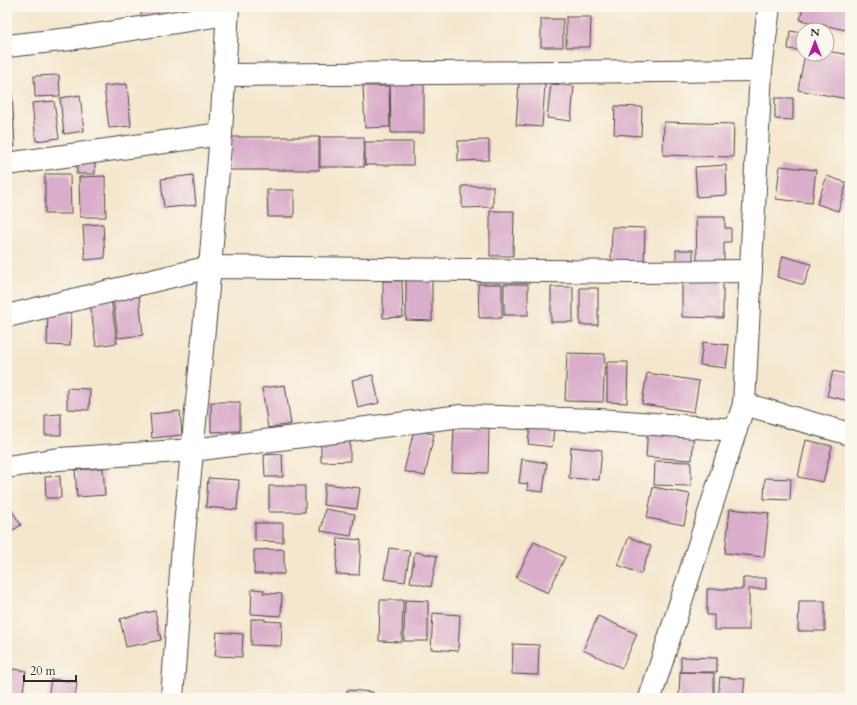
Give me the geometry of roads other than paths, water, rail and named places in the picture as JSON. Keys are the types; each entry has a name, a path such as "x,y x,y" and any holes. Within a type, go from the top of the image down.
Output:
{"street":[{"path":"650,698 744,404 761,70 769,7"},
{"path":"7,46 70,39 228,10 221,134 184,545 172,698"},
{"path":"224,76 761,70"},
{"path":"7,164 221,134"},
{"path":"7,316 210,267 632,272 751,271"},
{"path":"744,404 850,434"},
{"path":"7,467 59,459 193,450 460,416 599,420 736,430"}]}
